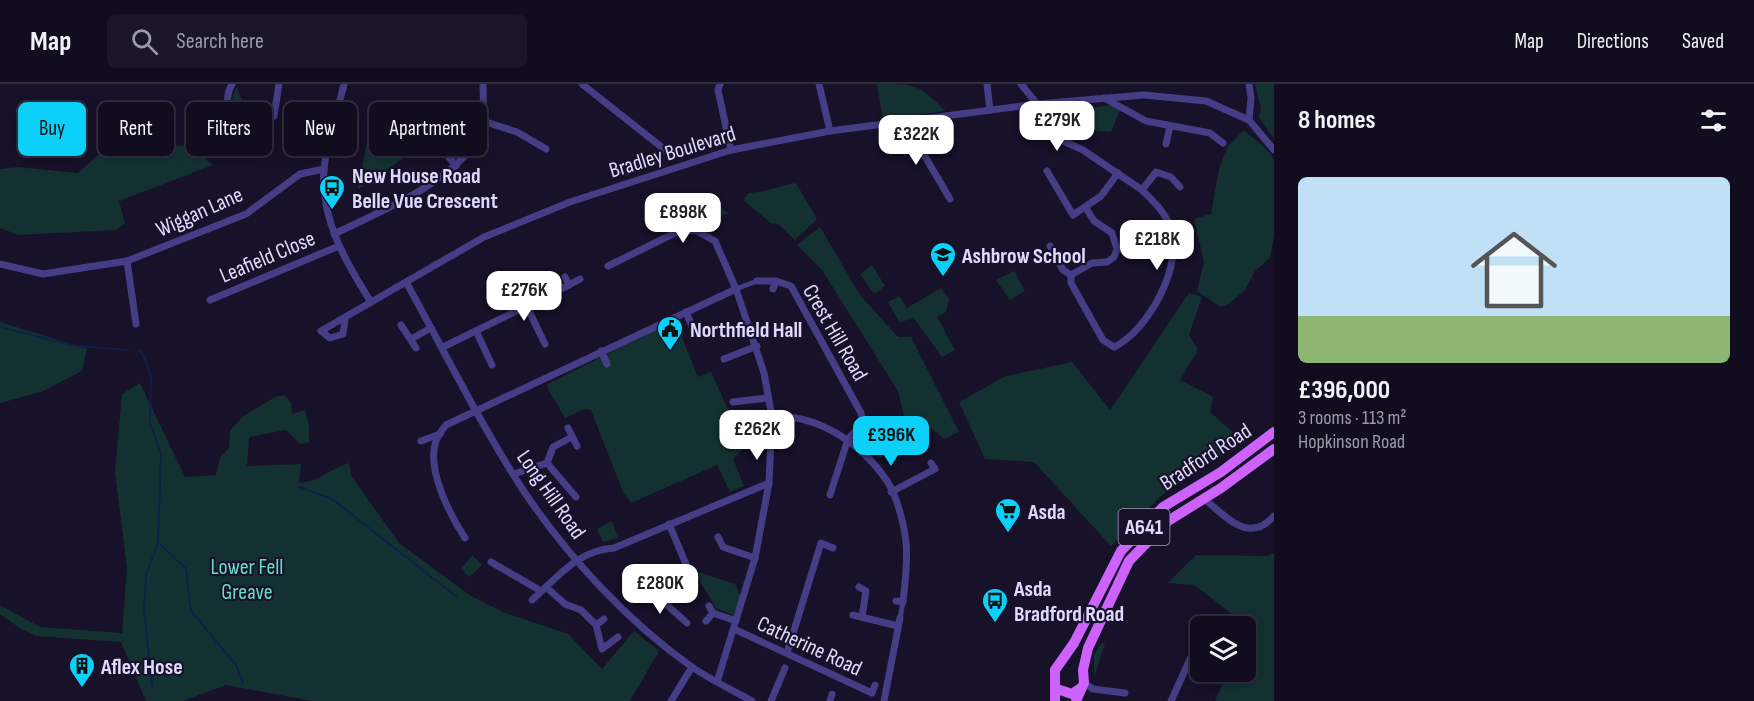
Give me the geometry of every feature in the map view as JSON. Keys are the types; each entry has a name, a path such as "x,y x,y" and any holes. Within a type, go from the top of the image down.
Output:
{"main road":[{"name":"Bradford Road","path":"1055,701 1057,688 1053,675 1121,551 1163,507 1272,438"},
{"name":"Bradford Road","path":"1076,701 1083,686 1083,670 1088,648 1129,561 1168,521 1204,499 1274,449"},
{"path":"1061,664 1071,662 1083,670"},
{"path":"1057,688 1072,694 1083,686"}],"street":[{"path":"227,102 232,84"},
{"path":"274,116 279,84"},
{"path":"344,84 324,169 329,219 339,246 371,302"},
{"path":"483,84 483,102"},
{"path":"582,84 669,153"},
{"path":"720,84 718,90 731,150"},
{"path":"819,84 830,131"},
{"path":"987,84 990,110"},
{"path":"1021,84 1037,105"},
{"path":"1249,84 1252,105 1249,120 1274,150"},
{"name":"Bradley Boulevard","path":"345,320 371,302 484,237 540,213 731,150 830,131 1102,97 1144,95 1206,101 1249,120"},
{"path":"1102,97 1146,121 1210,133 1223,143"},
{"path":"1023,106 1033,127 1083,150 1142,190 1157,205 1171,228 1173,250 1171,270 1162,292 1146,317 1131,334 1114,347 1103,340 1071,283 1071,275"},
{"path":"913,120 923,153 950,199"},
{"path":"487,122 517,132 546,149"},
{"path":"1166,144 1170,126"},
{"path":"448,156 456,166"},
{"path":"334,234 432,183 463,161 466,156"},
{"name":"Wiggan Lane","path":"0,264 43,274 127,261 246,214 300,174 324,169"},
{"path":"1047,171 1073,215 1101,196 1118,173"},
{"path":"1142,190 1156,172 1171,177 1180,187"},
{"path":"1071,275 1092,263 1107,262 1114,257 1117,249 1112,233 1094,220 1086,208"},
{"path":"608,266 677,232 695,230 715,241 757,346 772,417 769,483 755,558 717,682"},
{"name":"Leafield Close","path":"210,300 339,246"},
{"path":"1050,246 1063,270 1071,275"},
{"path":"127,261 136,324"},
{"path":"565,277 569,285"},
{"path":"443,347 528,307 580,279"},
{"name":"Crest Hill Road","path":"736,289 757,280 776,281 791,286 861,413 862,422 848,439 829,489"},
{"name":"Crest Hill Road","path":"773,289 776,281"},
{"name":"Long Hill Road","path":"406,282 514,474 577,559 642,626 692,667 752,701"},
{"path":"465,538 447,510 434,461 436,440 446,425 736,289"},
{"path":"528,307 545,344"},
{"path":"686,312 691,329"},
{"path":"401,324 416,348"},
{"path":"411,339 431,328"},
{"path":"476,331 492,365"},
{"path":"631,337 635,347"},
{"path":"724,358 757,346"},
{"path":"601,351 607,364"},
{"path":"734,402 767,398"},
{"path":"772,417 789,415 815,423 848,439 887,482 891,492 906,543 899,601 899,622 884,700"},
{"path":"568,428 577,446"},
{"path":"421,441 440,434"},
{"path":"547,463 553,447 572,437"},
{"path":"514,474 547,463"},
{"path":"547,463 576,497"},
{"path":"891,492 935,469"},
{"path":"531,600 577,559 590,552 614,549 769,483"},
{"path":"1204,499 1246,529 1257,529 1274,516"},
{"path":"669,524 694,583"},
{"path":"718,537 723,547 755,558"},
{"path":"787,653 820,543 833,548"},
{"path":"491,562 544,589 565,604 581,610 596,625 602,649 618,637"},
{"path":"649,589 687,571"},
{"path":"637,579 687,623"},
{"path":"859,587 866,591 862,617"},
{"path":"706,621 711,609 736,621"},
{"path":"853,615 899,622"},
{"path":"596,625 604,619"},
{"name":"Catherine Road","path":"734,629 884,700"},
{"path":"1171,701 1190,659"},
{"path":"671,701 692,667"},
{"path":"771,701 785,668"},
{"name":"Catherine Road","path":"872,693 875,685"},
{"path":"1083,686 1125,693"}],"green space":[{"path":"877,84 916,87 929,95 945,111 883,120"},
{"path":"1255,84 1274,84 1274,139 1259,117 1261,109"},
{"path":"237,87 242,102 231,102"},
{"path":"1111,105 1120,110 1111,132 1049,126 1055,113"},
{"path":"1244,130 1269,152 1274,160 1274,236 1270,258 1255,271 1245,290 1226,306 1219,306 1197,291 1204,262 1194,219 1211,214 1219,169 1227,147"},
{"path":"369,131 369,156 402,156 404,158 358,189"},
{"path":"174,146 186,146 186,156 203,156 213,165 119,201 125,224 116,230 18,235 0,228 0,169 18,167 78,173 98,155 174,156"},
{"path":"796,183 817,219 795,240 778,224 771,223 743,200 749,193"},
{"path":"716,203 728,213 714,220 715,228 706,231 694,226 694,209"},
{"path":"820,227 860,295 898,337 911,337 959,432 944,439 931,428 910,440 898,391 822,270 797,245"},
{"path":"872,265 885,286 874,294 860,274"},
{"path":"1014,271 1025,291 1010,300 996,280"},
{"path":"941,288 949,299 946,312 937,317 955,350 942,357 913,317 900,323 888,302 899,296 907,308"},
{"path":"1189,293 1202,297 1189,335 1198,350 1180,380 1213,397 1210,412 1243,441 1162,495 1111,546 1034,462 985,459 959,402 1006,376 1072,362 1110,410"},
{"path":"675,320 698,377 711,372 745,447 733,459 744,486 730,492 717,465 631,503 623,492 591,410 585,409 565,418 546,385"},
{"path":"0,322 87,349 82,371 41,392 0,403"},
{"name":"Lower Fell Greave","path":"140,383 185,477 216,475 220,458 229,448 230,431 242,417 275,397 285,395 291,403 292,414 305,410 309,426 309,442 300,444 286,430 249,437 247,466 301,464 299,483 313,480 349,463 352,477 399,543 471,596 503,612 568,634 602,669 634,631 659,651 630,701 312,701 226,685 183,701 146,701 121,642 36,636 21,629 0,614 0,605 40,627 122,633 127,568 115,472 122,394"},
{"path":"612,521 618,538 603,542 597,529"},
{"path":"1274,553 1274,701 1215,701 1224,682 1256,682 1256,616 1235,616 1194,585 1168,583 1196,555 1267,556"},
{"path":"472,555 482,565 469,577 461,569"},
{"path":"693,570 735,584 740,595 734,616 716,608"},
{"path":"1101,643 1105,644 1094,677 1094,655"}],"waterway":[{"path":"0,327 76,346 128,350"},
{"path":"138,350 141,351 151,375 150,423 161,453 158,542 186,569 191,611 236,665 243,683"},
{"path":"299,487 332,499 457,597"},
{"path":"152,686 144,610 146,576 158,542"}],"place":[{"name":"New House Road Belle Vue Crescent","path":"332,211"},
{"name":"Ashbrow School","path":"943,278"},
{"name":"Northfield Hall","path":"670,352"},
{"name":"Asda","path":"1008,534"},
{"name":"Asda Bradford Road","path":"995,624"},
{"name":"Aflex Hose","path":"82,689"}]}
